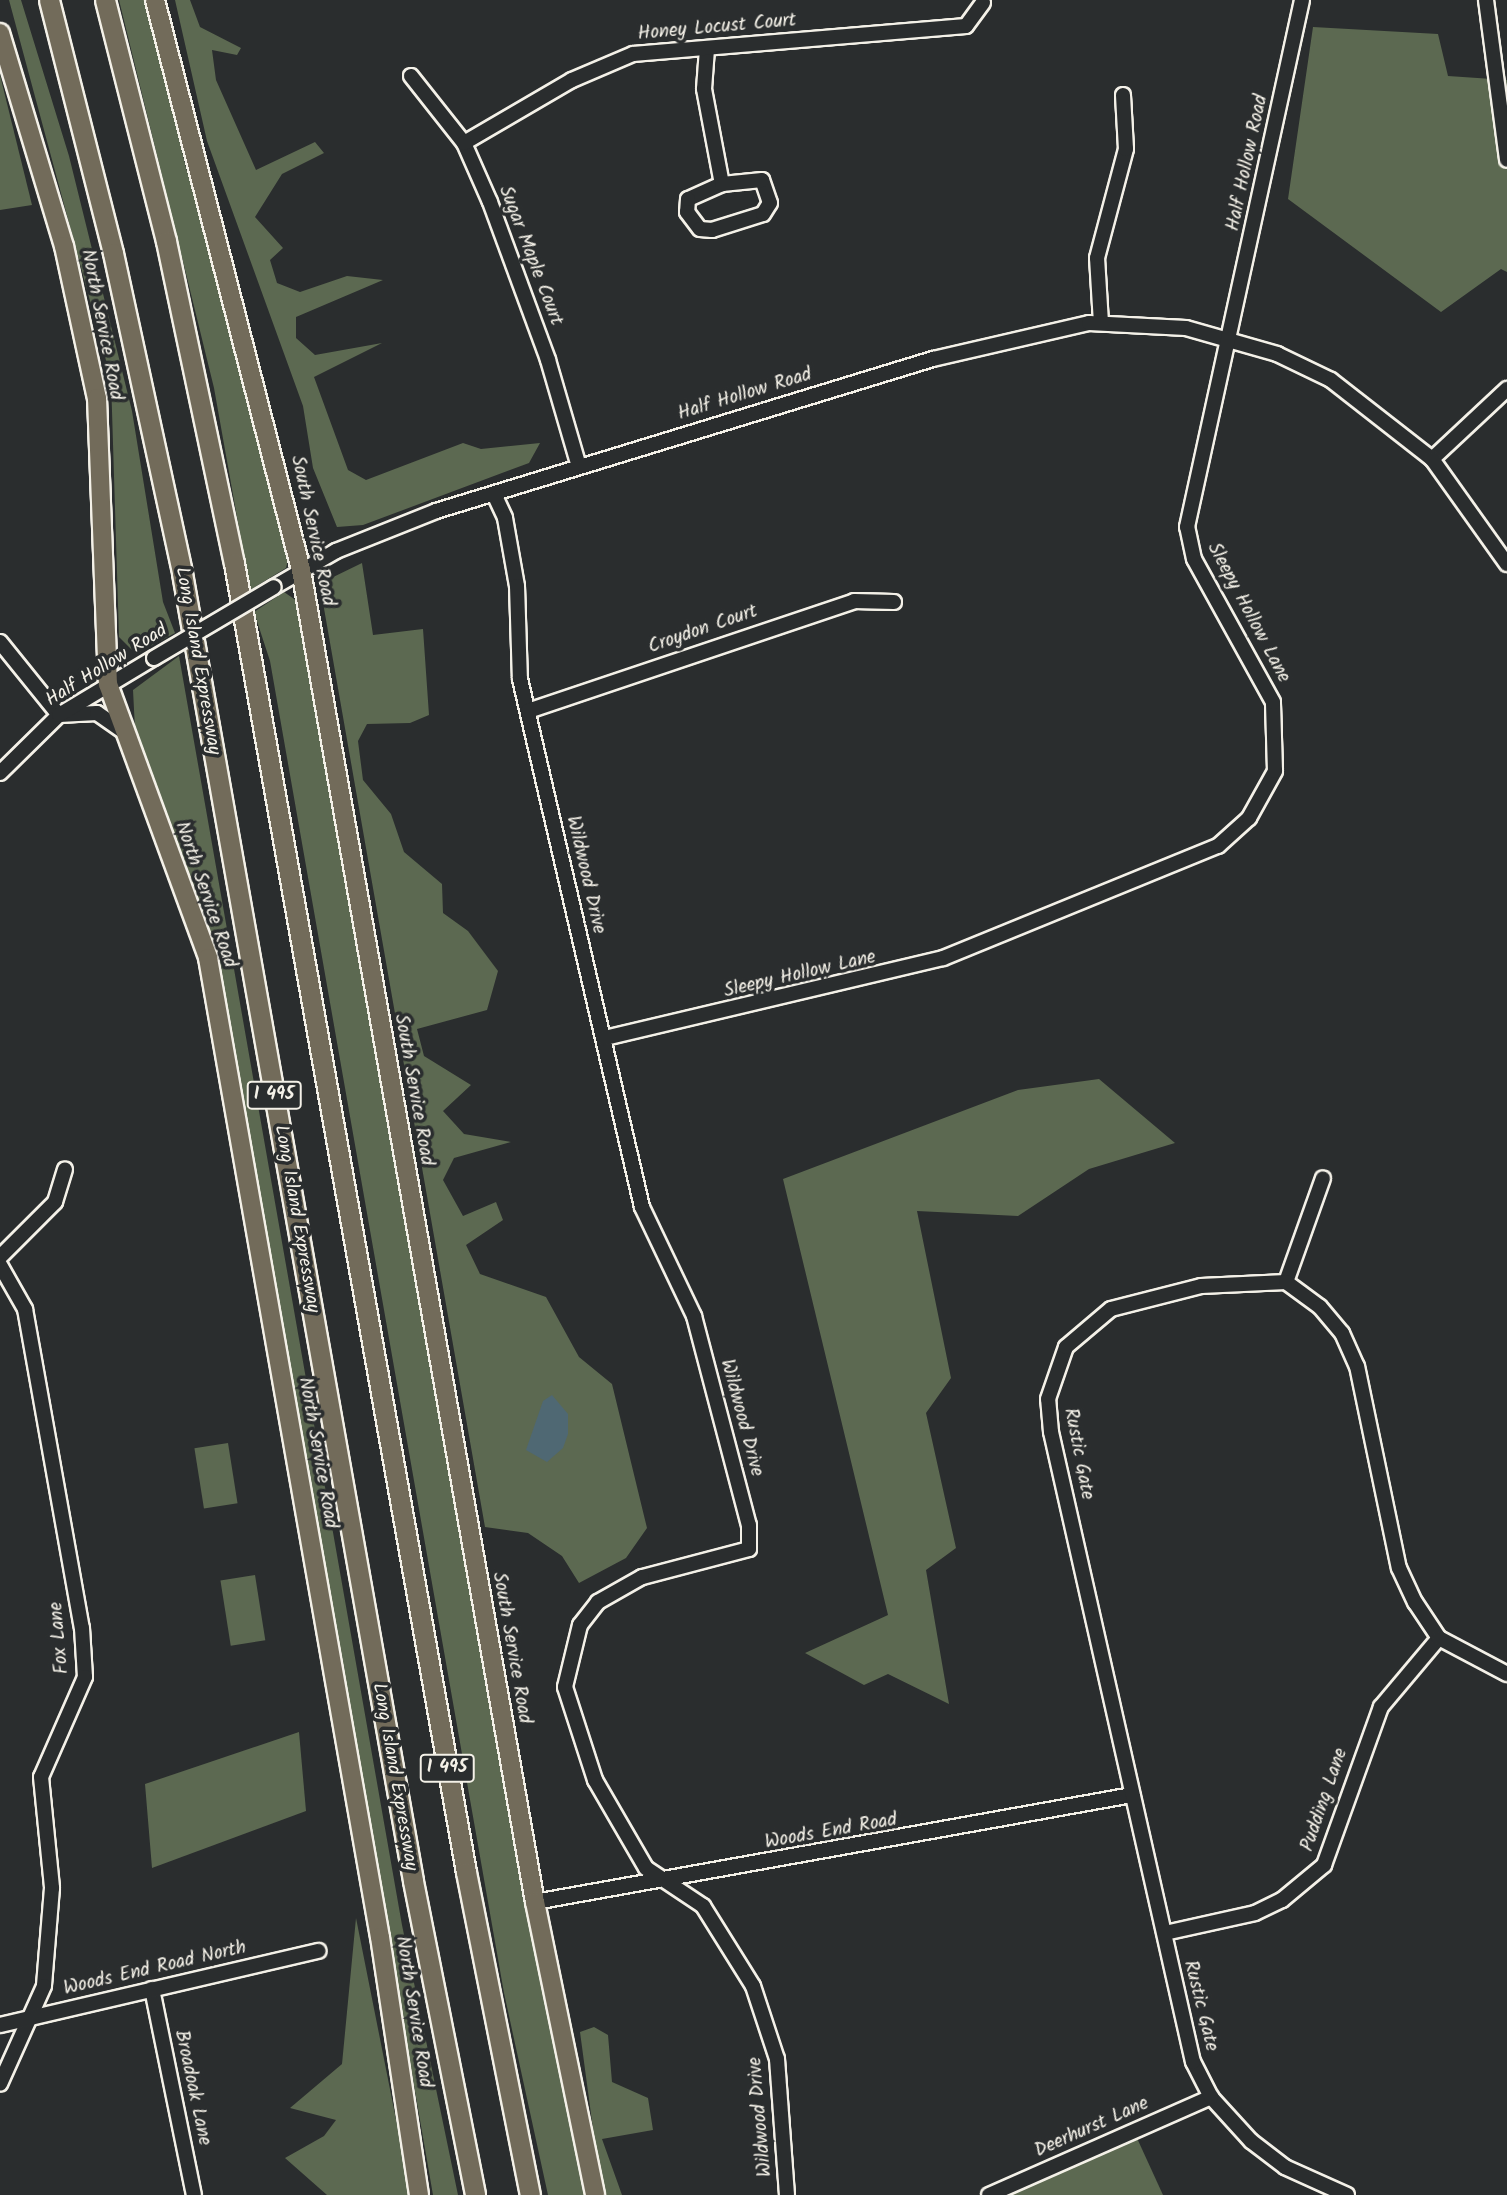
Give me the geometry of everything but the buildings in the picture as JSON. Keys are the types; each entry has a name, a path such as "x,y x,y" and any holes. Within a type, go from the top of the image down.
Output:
{"highway":[{"name":"Long Island Expressway","path":"49,0 117,267 182,573 413,1881 475,2195"},
{"name":"I 495","path":"105,0 169,254 234,563 466,1872 530,2195"}],"main road":[{"name":"South Service Road","path":"155,0 301,570 535,1902 595,2195"},
{"name":"North Service Road","path":"0,33 64,246 97,398 108,684 208,958 380,1937 419,2195"}],"street":[{"name":"Half Hollow Road","path":"0,773 59,715 108,684 301,570 436,510 1034,331 1101,323 1186,328 1231,340 1302,0"},
{"path":"1486,0 1507,160"},
{"name":"Honey Locust Court","path":"464,143 607,63 633,54 966,26 983,3"},
{"path":"708,49 704,89 722,184"},
{"name":"Sugar Maple Court","path":"411,76 464,143 544,349 579,467"},
{"path":"1101,323 1097,258 1126,149 1123,95"},
{"path":"761,180 770,203 763,214 700,229 687,212 688,199 722,184 761,180"},
{"path":"1231,340 1331,380 1432,459 1507,564"},
{"name":"Sleepy Hollow Lane","path":"606,1038 900,972 1077,905 1218,846 1266,793 1279,750 1273,702 1194,559 1187,527 1231,340"},
{"path":"1432,459 1507,389"},
{"name":"Wildwood Drive","path":"494,494 505,518 517,586 520,679 606,1038 642,1208 694,1316 749,1525 748,1549 642,1577 598,1602 569,1655 568,1707 590,1769 646,1868 704,1906 767,2021 782,2095 787,2195"},
{"name":"Croydon Court","path":"528,711 854,601 894,602"},
{"path":"0,642 59,715 97,713 126,733"},
{"path":"0,1257 55,1202 65,1169"},
{"path":"1323,1178 1286,1282 1335,1324 1356,1366 1399,1568 1438,1637 1507,1674"},
{"name":"Fox Lane","path":"0,1265 25,1309 82,1628 85,1677 41,1777 51,1913 44,1986 0,2084"},
{"name":"Rustic Gate","path":"1286,1282 1201,1286 1111,1309 1080,1329 1055,1370 1051,1432 1165,1933 1183,2027 1211,2097 1280,2164 1348,2195"},
{"name":"Pudding Lane","path":"1165,1933 1255,1913 1282,1900 1324,1865 1381,1707 1438,1637"},
{"name":"Woods End Road","path":"535,1902 669,1881 1132,1795"},
{"name":"Woods End Road North","path":"0,2025 319,1951"},
{"name":"Broadoak Lane","path":"152,1989 194,2195"},
{"name":"Deerhurst Lane","path":"989,2195 1211,2097"}],"green space":[{"path":"9,0 21,0 69,156 132,411 163,602 175,633 136,654 119,637 111,379"},
{"path":"119,0 146,0 186,168 254,389 289,556 286,568 250,590 214,388"},
{"path":"175,0 190,0 200,27 241,48 237,55 212,50 216,80 256,170 315,142 324,153 282,174 255,217 283,248 270,260 277,283 300,292 347,276 383,280 296,317 296,338 315,355 382,343 314,377 348,470 366,480 463,443 481,449 540,443 529,463 363,525 337,527 313,468 303,406 207,141"},
{"path":"1313,27 1438,34 1448,76 1507,80 1507,272 1501,269 1441,312 1288,199"},
{"path":"0,75 32,205 0,210"},
{"path":"362,563 373,635 423,629 429,715 410,723 367,724 358,741 363,780 391,814 404,852 442,884 443,913 468,931 498,971 487,1010 417,1029 424,1056 471,1085 443,1111 464,1134 511,1142 454,1158 443,1180 463,1216 496,1202 503,1220 466,1245 480,1274 546,1297 579,1357 612,1384 647,1528 626,1558 579,1583 562,1556 528,1533 485,1527 322,597 323,582"},
{"path":"284,592 297,601 540,1981 584,2195 548,2195 504,1993 270,661 254,612"},
{"path":"179,656 402,1925 458,2195 433,2195 220,965 135,729 133,690"},
{"path":"1099,1079 1175,1143 1089,1169 1018,1216 917,1211 951,1378 926,1413 956,1548 926,1570 949,1704 888,1674 864,1685 805,1653 888,1615 783,1179 1018,1090"},
{"path":"228,1443 238,1503 204,1509 194,1448"},
{"path":"255,1575 265,1640 231,1646 220,1580"},
{"path":"299,1732 306,1811 152,1868 145,1784"},
{"path":"356,1918 411,2195 327,2195 285,2158 324,2136 336,2120 290,2108 342,2064"},
{"path":"594,2027 608,2035 612,2082 648,2098 653,2130 602,2139 622,2195 605,2195 595,2144 580,2032"},
{"path":"1136,2136 1163,2195 1008,2195"}],"water":[{"path":"552,1395 568,1414 568,1434 563,1448 547,1462 526,1450 543,1401"}]}
